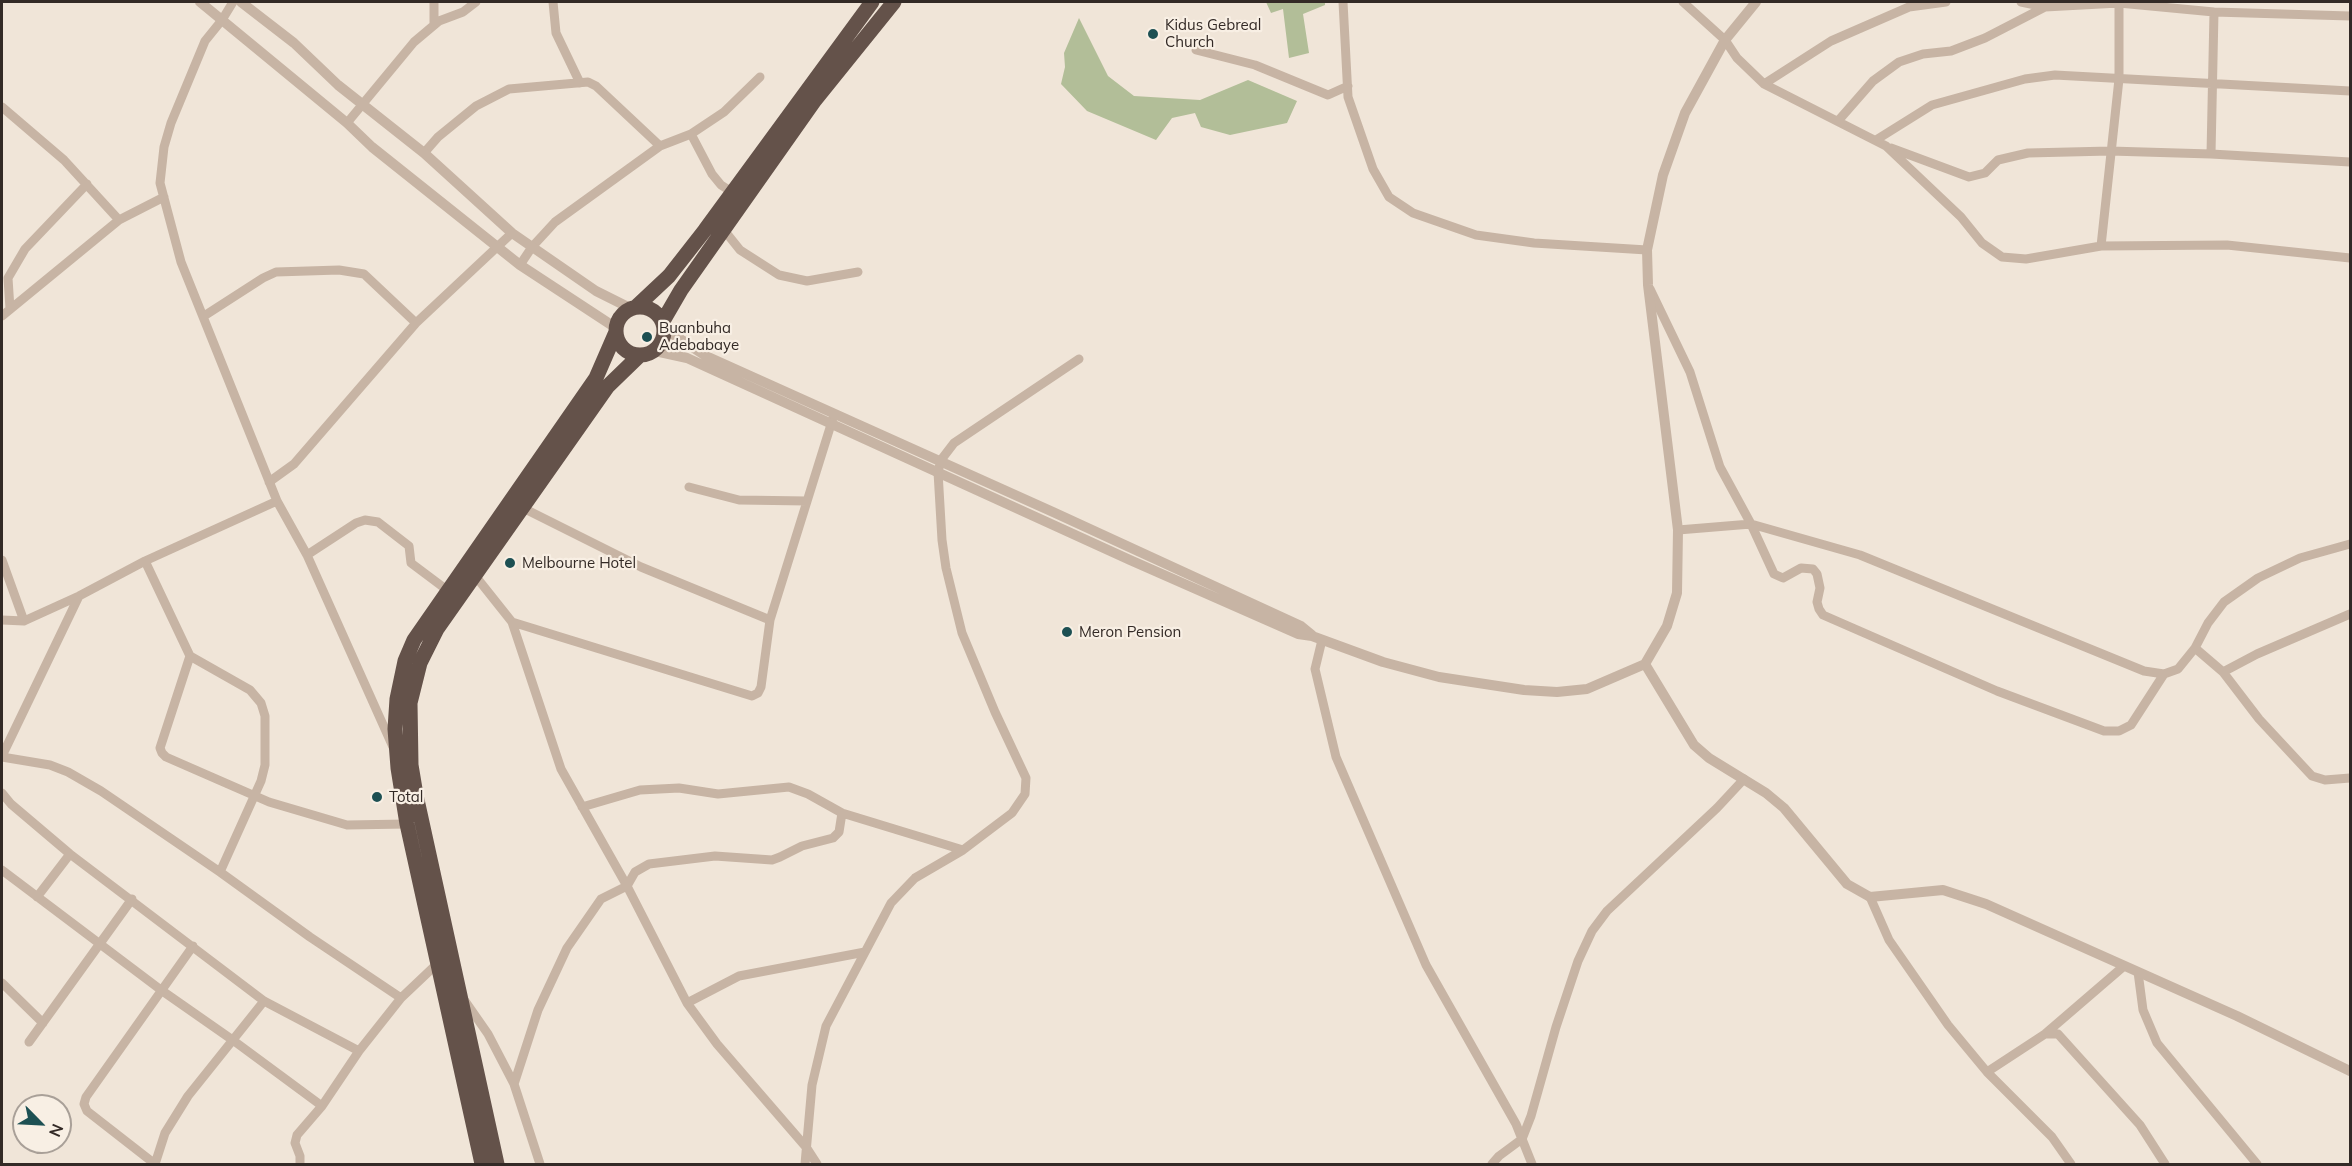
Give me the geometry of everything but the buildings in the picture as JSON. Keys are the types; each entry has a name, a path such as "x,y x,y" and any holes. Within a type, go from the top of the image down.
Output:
{"highway":[{"path":"497,1164 411,765 410,703 420,663 470,570 596,378 618,320 669,276 732,192 838,59 872,2"},
{"path":"838,59 894,2"},
{"path":"482,1164 407,824 395,729 397,699 405,661 414,640 447,590 470,570 523,508 608,386 640,355 655,351 661,345 664,325 677,296 724,230 809,97"},
{"path":"634,307 653,309 664,325"},
{"path":"616,330 619,344 625,350 640,355"}],"street":[{"path":"200,2 347,123 372,147 498,248 616,330"},
{"path":"233,2 206,41 171,123 160,171 164,197 181,262 277,501 307,555 397,755 411,765"},
{"path":"241,2 294,43 338,85 424,153 512,233 596,291 634,307"},
{"path":"434,2 434,24"},
{"path":"347,123 408,49 434,24 463,12 476,2"},
{"path":"553,2 556,33 580,83"},
{"path":"1343,2 1348,97 1372,169 1389,197 1413,213 1476,235 1534,243 1647,250"},
{"path":"1683,2 1725,40 1737,58 1764,84 1886,146 1969,177 1985,173 1998,160 2028,153 2110,151 2350,162"},
{"path":"664,325 706,356 938,472 1298,634 1317,638 1383,662 1438,677 1524,690 1557,692 1587,689 1645,664 1667,626 1677,593 1678,530 1648,285 1647,250 1663,176 1685,113 1725,40 1756,2"},
{"path":"1764,84 1831,41 1909,7 1946,2"},
{"path":"2021,2 2045,7 2119,2 2214,12 2350,16"},
{"path":"2101,246 2119,79 2119,2"},
{"path":"1838,121 1873,81 1899,62 1923,54 1951,51 1985,38 2045,7"},
{"path":"2211,154 2214,12"},
{"path":"1196,50 1255,64 1328,95 1348,86"},
{"path":"1876,140 1932,105 2025,79 2055,75 2350,91"},
{"path":"520,265 532,247 555,222 660,146 691,134 724,112 760,77"},
{"path":"424,153 438,137 476,106 509,89 588,82 596,86 660,146"},
{"path":"2,106 64,160 119,220"},
{"path":"691,134 712,174 721,185 732,192"},
{"path":"1886,146 1961,217 1982,243 2002,257 2026,259 2101,246 2227,245 2350,258"},
{"path":"10,309 8,278 25,249 87,184"},
{"path":"2,316 119,220 164,197"},
{"path":"724,230 740,250 780,275 807,281 858,272"},
{"path":"269,482 294,464 416,323 512,233"},
{"path":"204,316 262,278 276,272 339,270 364,274 416,323"},
{"path":"1648,285 1690,372 1720,467 1777,577 1783,578 1801,568 1809,567 1817,574 1820,588 1817,602 1823,615 1997,691 2104,731 2119,731 2131,725 2164,674"},
{"path":"655,351 687,358 833,419 941,460 1301,626 1317,638"},
{"path":"805,1164 812,1085 826,1026 891,903 915,878 963,850 1012,813 1025,794 1026,778 962,633 946,568 938,472 941,460 954,443 1079,359"},
{"path":"512,622 752,696 758,693 761,687 770,620 833,419"},
{"path":"689,487 740,500 807,501"},
{"path":"2,620 24,621 79,596 145,561 277,501"},
{"path":"523,508 640,567 770,620"},
{"path":"307,555 356,523 365,520 378,522 409,546 411,563 447,590"},
{"path":"1678,530 1751,524 1860,555 2144,671 2164,674 2178,669 2195,648 2208,623 2224,602 2258,578 2300,558 2350,544"},
{"path":"2,560 24,621"},
{"path":"145,561 190,656 250,690 261,704 267,735 265,765 255,795 220,872"},
{"path":"470,570 512,622 561,769 627,886 687,1003 717,1044 806,1147 817,1164"},
{"path":"79,596 2,756 50,765 68,772 101,791 401,998"},
{"path":"2223,672 2257,654 2350,614"},
{"path":"1317,638 1315,669 1336,757 1425,965 1516,1124 1532,1164"},
{"path":"2195,648 2223,672 2259,719 2312,776 2325,780 2350,778"},
{"path":"190,656 160,748 162,753 269,802 347,825 407,824"},
{"path":"1645,664 1694,745 1709,758 1744,779 1784,808 1847,884 1870,897 1943,890 1986,904 2237,1016 2350,1071"},
{"path":"1492,1164 1522,1139 1531,1116 1556,1027 1592,931 1607,911 1717,808 1744,779"},
{"path":"582,807 640,790 679,788 718,794 789,787 808,794 842,813 963,850"},
{"path":"2,793 11,804 70,854 264,1001 358,1051"},
{"path":"514,1083 538,1010 567,948 601,899 627,886 634,872 649,864 715,856 772,860 802,846 833,838 839,832 842,813"},
{"path":"37,897 70,854"},
{"path":"2,870 161,990 322,1106"},
{"path":"1870,897 1889,940 1948,1025 1988,1072 2052,1137 2071,1164"},
{"path":"29,1042 132,899"},
{"path":"193,946 86,1097 84,1104 87,1111 155,1164 165,1133 188,1096 264,1001"},
{"path":"300,1164 300,1156 295,1143 297,1135 322,1106 358,1051 401,998 450,948"},
{"path":"687,1003 739,976 866,952"},
{"path":"1988,1072 2045,1034 2124,966"},
{"path":"2138,972 2143,1010 2157,1043 2257,1164"},
{"path":"2,983 43,1023"},
{"path":"460,994 488,1034 514,1083 540,1164"},
{"path":"2045,1034 2058,1034 2140,1125 2165,1164"}],"green space":[{"path":"1266,2 1325,2 1325,5 1303,14 1309,53 1289,58 1283,9 1271,13"},
{"path":"1079,18 1108,76 1134,96 1200,100 1248,80 1297,101 1287,123 1230,135 1201,127 1195,113 1172,118 1156,140 1087,111 1061,84 1065,67 1064,53"}],"place":[{"name":"Kidus Gebreal Church","path":"1153,34"},
{"name":"Buanbuha Adebabaye","path":"647,337"},
{"name":"Melbourne Hotel","path":"510,563"},
{"name":"Meron Pension","path":"1067,632"},
{"name":"Total","path":"377,797"}]}
